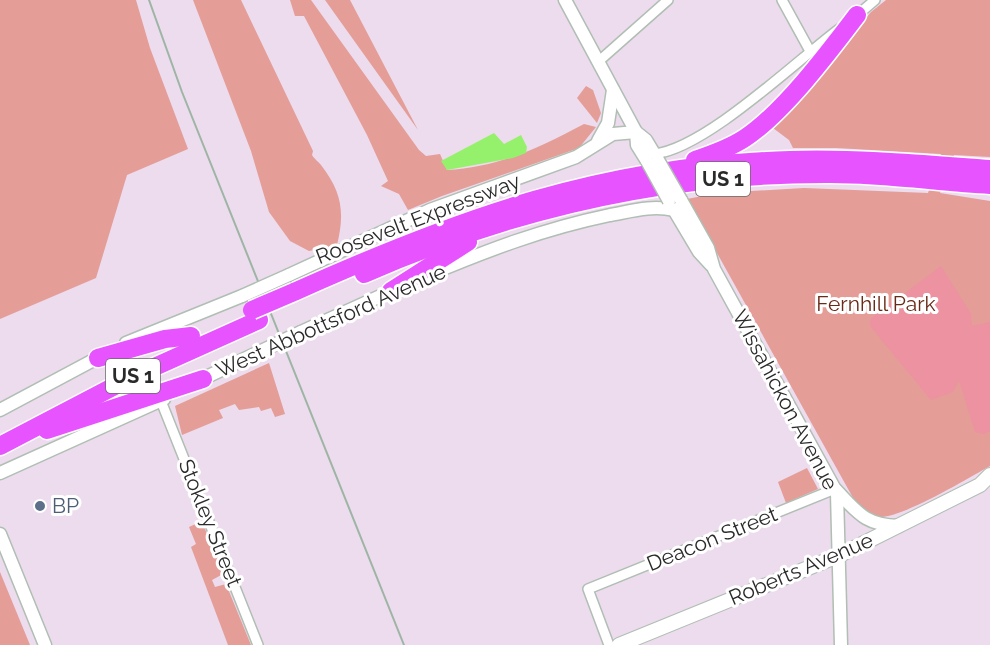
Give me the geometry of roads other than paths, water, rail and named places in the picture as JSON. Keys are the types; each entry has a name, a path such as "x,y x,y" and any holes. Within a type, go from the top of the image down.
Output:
{"highway":[{"path":"658,161 744,138 768,119 806,78 857,15"},
{"path":"806,78 810,51"},
{"name":"Roosevelt Expressway","path":"4,440 125,366 293,290 412,240 498,209 582,186 658,161 730,163 820,159 990,169"},
{"name":"Roosevelt Expressway","path":"293,290 504,221 607,196 716,180 831,174 990,184"},
{"path":"945,180 990,190"},
{"path":"391,291 504,221"},
{"name":"Roosevelt Expressway","path":"4,440 150,368 251,309"},
{"path":"98,358 165,339 191,336"},
{"path":"4,440 203,379"}],"main road":[{"name":"Roberts Avenue","path":"620,645 840,555 985,484 990,475"}],"street":[{"name":"Wissahickon Avenue","path":"565,0 636,132 637,145 658,161 674,204 708,248 714,268 835,489 838,502 841,645"},
{"path":"599,61 668,0"},
{"path":"782,0 810,51"},
{"path":"658,161 710,130 875,0"},
{"path":"594,145 608,123 613,88"},
{"path":"293,290 430,210 576,157 613,134 636,132"},
{"name":"West Abbottsford Avenue","path":"0,473 161,401 276,344 391,291 509,241 542,231 674,204"},
{"path":"0,410 129,341 251,309"},
{"name":"Stokley Street","path":"161,401 258,645"},
{"path":"835,489 862,518 878,524 899,526"},
{"name":"Deacon Street","path":"609,645 588,590 835,489"},
{"path":"0,534 45,645"}],"railway":[{"path":"149,0 182,92 404,645"}],"place":[{"name":"BP","path":"40,506"}],"park label":[{"name":"Fernhill Park","path":"876,304"}]}
